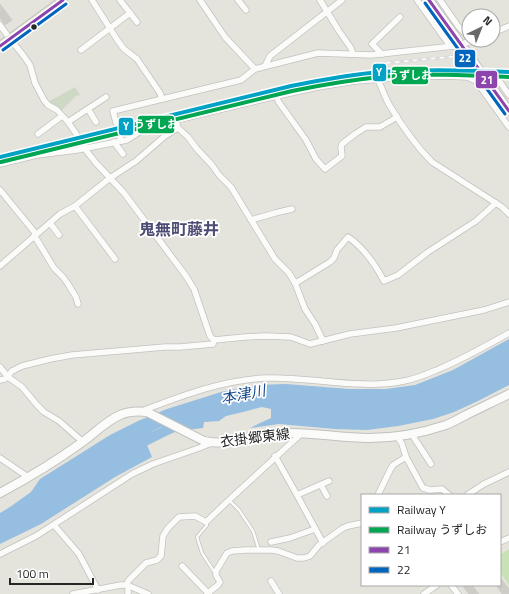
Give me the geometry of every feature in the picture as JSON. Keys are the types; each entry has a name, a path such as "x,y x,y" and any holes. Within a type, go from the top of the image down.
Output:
{"main road":[{"path":"0,46 63,0"},
{"path":"429,0 509,111"},
{"name":"衣掛郷東線","path":"145,412 207,442 236,441 263,434 293,432 371,438 397,436 448,424 509,394"},
{"path":"0,493 66,454 121,414 127,412 145,412"}],"street":[{"path":"92,0 124,49 137,59 160,93 162,99"},
{"path":"120,0 137,22"},
{"path":"200,0 225,37 255,69"},
{"path":"238,0 246,10"},
{"path":"320,0 339,31 352,48 353,54"},
{"path":"265,66 270,56 342,0"},
{"path":"416,0 452,46"},
{"path":"440,0 461,29"},
{"path":"81,50 130,13"},
{"path":"382,54 372,44 400,17"},
{"path":"0,25 30,65 35,83 44,100 68,122 85,149 124,193 186,276 194,289 210,336 214,340"},
{"path":"121,141 114,111 241,80 255,69 265,66 318,53 370,55 452,46 461,43"},
{"path":"0,164 37,155 85,149 127,140 147,127 277,96 356,81 443,76 467,77 478,81 500,82 509,95"},
{"path":"378,80 389,105 426,156 432,162 502,207 509,214"},
{"path":"478,81 509,127"},
{"path":"277,96 278,101 306,140 316,159 325,169 342,156 342,144 355,134 366,127 380,127 397,117"},
{"path":"68,122 106,97"},
{"path":"88,109 96,122"},
{"path":"38,134 62,116"},
{"path":"176,121 178,128 188,137 219,175 231,187 275,259 290,273 305,309 315,324 323,341"},
{"path":"0,266 60,214 75,206 110,178 136,161 165,136 178,128"},
{"path":"114,142 123,154"},
{"path":"0,190 35,235 54,268 63,276 68,284 76,297 78,304"},
{"path":"295,283 330,262 348,237 356,242 376,266 384,281 398,275 428,252 476,222 496,203"},
{"path":"75,206 115,259"},
{"path":"251,220 292,209"},
{"path":"50,223 60,235"},
{"path":"0,380 5,379 12,371 22,366 72,355 213,344 214,340 266,336 291,337 310,344 350,334 396,328 476,312 509,302"},
{"path":"145,412 217,385 268,378 366,384 404,381 424,375 450,364 509,333"},
{"path":"0,367 8,377 22,387 44,412 59,421 82,442"},
{"path":"128,594 128,581 146,563 157,560 161,556 163,536 178,517 195,516 206,522 302,432"},
{"path":"411,433 430,464"},
{"path":"397,436 402,444 406,457 423,488 430,490 442,489 449,494"},
{"path":"0,554 25,542 54,525 132,474 153,464 199,448 207,442"},
{"path":"275,456 322,543"},
{"path":"378,494 393,465 406,457"},
{"path":"0,458 28,477"},
{"path":"469,494 484,484 509,472"},
{"path":"297,495 329,481"},
{"path":"321,485 326,496"},
{"path":"182,566 207,594 220,582 216,571 227,553 259,550 278,551 297,558 304,558 310,556 319,545 343,528 361,523"},
{"path":"54,525 79,554 98,590"},
{"path":"271,542 290,538 315,529"},
{"path":"271,581 279,594"},
{"path":"73,594 127,585 148,594"},
{"path":"424,594 436,586"},
{"path":"452,586 458,594"}],"lane":[{"path":"229,500 239,510 253,531 259,550"},
{"path":"206,522 207,526 196,536 202,553 216,573"}],"green space":[{"path":"75,87 80,95 76,96 62,110 48,102"},
{"path":"509,549 509,585 501,573 501,554"}],"water":[{"path":"509,339 509,385 454,412 433,419 367,430 279,424 250,428 271,418 271,409 262,407 226,416 219,421 204,422 203,428 169,432 161,427 153,431 146,439 152,457 115,477 41,524 0,544 0,513 31,492 40,479 110,435 167,409 221,392 256,385 286,384 349,389 386,389 415,385 453,370"}],"building":[{"path":"0,4 12,20 5,25 0,18"},
{"path":"501,578 509,589 509,594 502,594 497,586 501,586"},
{"path":"463,586 473,586 479,594 469,594"}],"waterway":[{"name":"本津川","path":"135,446 178,425"}],"railway":[{"path":"386,63 460,56"}],"rail line":[{"name":"Y","path":"0,157 291,86 336,78 370,73 413,70 509,72"},
{"name":"うずしお","path":"1,162 292,91 336,83 380,77 412,75 509,77"}],"transit line":[{"name":"21","path":"0,46 63,0"},
{"name":"21","path":"429,0 509,111"},
{"name":"22","path":"425,3 505,114"},
{"name":"22","path":"3,50 66,4"}],"district":[{"name":"鬼無町藤井","path":"179,229"}]}
